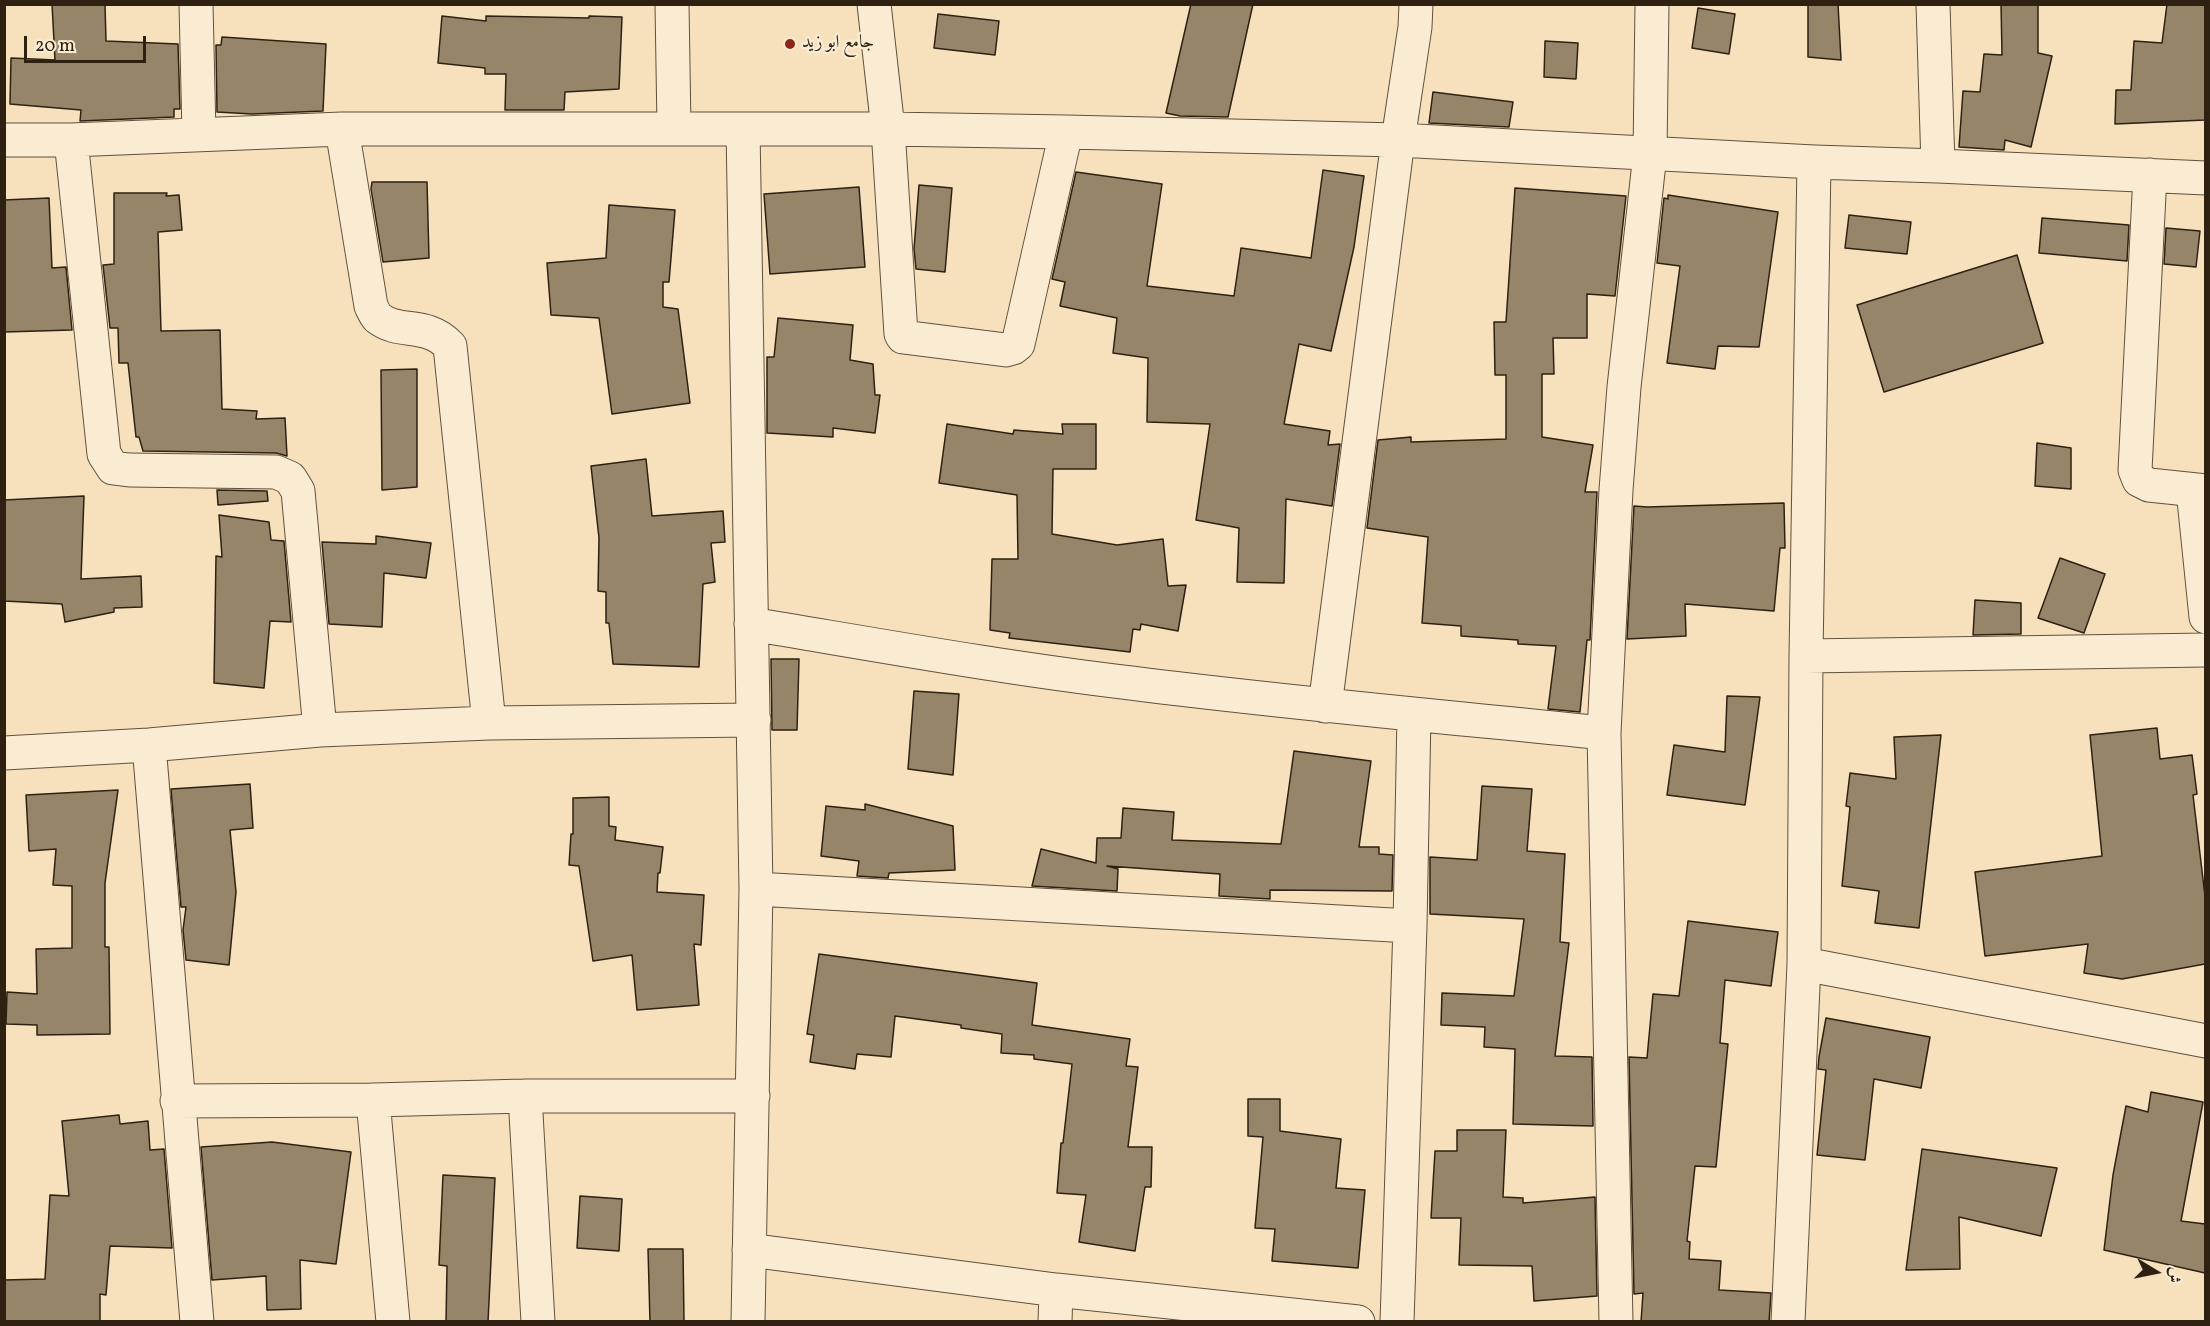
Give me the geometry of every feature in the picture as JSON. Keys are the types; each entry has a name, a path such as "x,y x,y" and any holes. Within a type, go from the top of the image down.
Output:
{"street":[{"path":"196,4 200,134"},
{"path":"672,4 674,128"},
{"path":"874,4 888,129 901,334 907,339 1006,350 1013,348 1020,338 1066,132"},
{"path":"1325,706 1398,140 1415,27 1416,4"},
{"path":"1616,1322 1604,733 1624,387 1650,154 1652,4"},
{"path":"1933,4 1938,166"},
{"path":"4,140 71,140 342,129 674,128 1066,132 1398,140 1814,162 2205,178"},
{"path":"342,129 371,306 377,317 391,324 428,331 441,337 450,346 489,723"},
{"path":"743,129 756,889 748,1322"},
{"path":"71,140 104,454 113,468 276,472 291,478 298,491 320,730"},
{"path":"1788,1322 1804,964 1806,656 1814,162"},
{"path":"2150,175 2135,470 2139,480 2149,485 2199,490 2205,617"},
{"path":"751,624 1017,668 1325,706 1604,733"},
{"path":"1806,656 2205,650"},
{"path":"1397,1322 1410,926 1414,714"},
{"path":"4,753 149,745 320,730 489,723 754,720"},
{"path":"149,745 197,1322"},
{"path":"756,889 1410,926"},
{"path":"1804,964 2205,1041"},
{"path":"177,1101 373,1100 525,1096 753,1096"},
{"path":"525,1096 538,1322"},
{"path":"373,1100 393,1322"},
{"path":"749,1250 1056,1306 1358,1322"}],"building":[{"path":"52,4 105,4 106,41 178,44 180,109 174,109 174,117 80,121 81,110 10,104 11,58 55,60"},
{"path":"1191,4 1253,4 1228,117 1180,116 1166,113"},
{"path":"1808,4 1838,4 1841,60 1808,57"},
{"path":"2001,4 2038,4 2038,53 2052,56 2031,147 2005,140 2004,150 1959,147 1963,91 1980,92 1984,54 2002,55"},
{"path":"2167,4 2205,4 2205,120 2115,124 2116,90 2131,90 2134,41 2162,43"},
{"path":"1698,8 1735,14 1729,54 1692,48"},
{"path":"938,14 999,21 995,55 934,48"},
{"path":"442,16 486,21 486,16 622,17 619,89 565,92 564,110 505,110 506,74 485,74 485,68 438,63"},
{"path":"222,37 326,44 323,111 252,114 217,112 216,45 221,45"},
{"path":"1545,41 1578,43 1576,79 1544,77"},
{"path":"1433,92 1513,102 1509,127 1429,123"},
{"path":"1323,170 1364,176 1354,247 1331,351 1299,344 1284,424 1330,431 1328,445 1340,444 1332,506 1286,499 1284,583 1237,582 1239,528 1196,520 1210,424 1147,422 1148,358 1113,353 1117,318 1060,306 1065,282 1052,279 1076,172 1162,184 1147,286 1234,296 1241,248 1311,258"},
{"path":"372,182 427,182 429,258 383,262 371,189"},
{"path":"919,185 952,188 945,272 916,269 914,249"},
{"path":"859,187 865,267 770,274 764,194"},
{"path":"1515,188 1626,196 1615,296 1587,294 1587,338 1553,338 1554,374 1542,374 1542,437 1593,445 1585,492 1597,492 1590,640 1587,640 1580,712 1548,709 1556,646 1518,644 1518,640 1461,636 1461,626 1422,623 1428,537 1367,528 1378,440 1411,437 1411,442 1506,439 1506,375 1495,375 1494,322 1506,322"},
{"path":"114,193 179,195 182,230 158,232 161,331 220,330 222,409 257,411 256,419 285,418 287,456 276,453 143,451 139,437 136,437 128,363 119,363 118,328 110,328 103,265 114,264"},
{"path":"1668,195 1778,212 1759,347 1718,346 1715,369 1667,363 1680,266 1657,263 1664,198 1668,199"},
{"path":"49,198 52,268 66,267 72,330 4,332 4,200"},
{"path":"609,205 675,210 669,282 663,282 663,307 678,309 690,403 612,414 599,318 551,315 547,263 606,258"},
{"path":"1849,215 1911,222 1907,254 1845,248"},
{"path":"2042,218 2129,225 2127,261 2039,253"},
{"path":"2166,228 2200,231 2196,267 2164,264"},
{"path":"2017,255 2043,343 1884,392 1857,305"},
{"path":"778,318 853,325 850,360 873,364 875,395 880,395 875,433 833,428 833,437 767,433 767,357 774,357"},
{"path":"417,369 417,487 382,490 381,370"},
{"path":"947,424 1013,434 1014,430 1063,434 1062,424 1096,424 1096,469 1053,469 1052,534 1117,545 1163,539 1168,586 1186,585 1178,631 1141,624 1140,630 1133,629 1130,652 1009,638 1010,633 990,630 992,559 1018,559 1017,495 939,483"},
{"path":"2037,443 2071,448 2071,489 2035,486"},
{"path":"646,459 652,516 723,511 725,542 711,543 715,582 703,584 699,667 613,664 609,623 606,623 606,592 598,591 599,538 591,466"},
{"path":"217,490 267,491 268,501 218,505"},
{"path":"84,496 81,579 141,576 142,607 114,608 114,612 65,622 62,604 4,601 4,500"},
{"path":"1784,503 1785,548 1780,548 1774,611 1685,604 1686,636 1627,639 1634,506"},
{"path":"219,515 269,522 271,540 284,541 291,622 270,621 264,688 214,683 216,556 222,557"},
{"path":"376,536 431,543 426,578 384,573 382,627 329,624 322,542 376,544"},
{"path":"2060,558 2105,574 2084,633 2038,618"},
{"path":"1975,600 2021,603 2021,634 1973,635"},
{"path":"771,659 799,659 797,730 772,730"},
{"path":"914,691 959,694 953,775 908,769"},
{"path":"1727,696 1760,697 1745,805 1667,795 1674,745 1725,752"},
{"path":"2157,728 2160,759 2192,755 2197,794 2193,795 2205,896 2205,964 2122,979 2084,973 2088,944 1985,956 1975,872 2102,856 2090,735"},
{"path":"1941,735 1919,928 1875,923 1879,891 1842,886 1850,807 1846,806 1850,773 1896,779 1894,737"},
{"path":"1294,751 1371,761 1359,847 1379,847 1379,854 1393,855 1392,891 1270,890 1270,899 1219,896 1220,874 1107,866 1118,869 1117,891 1032,886 1041,849 1096,863 1097,838 1121,838 1123,808 1174,812 1172,840 1281,844"},
{"path":"250,784 253,828 230,830 236,892 229,965 186,960 183,930 186,907 181,907 171,789"},
{"path":"1482,786 1532,789 1527,851 1565,854 1560,942 1569,943 1555,1056 1592,1057 1593,1126 1513,1124 1515,1049 1484,1047 1485,1027 1441,1025 1442,993 1514,996 1524,919 1430,914 1430,857 1477,860"},
{"path":"118,790 105,883 105,947 109,947 110,1034 37,1035 37,1025 6,1024 7,992 37,994 36,949 72,948 72,886 53,885 56,849 29,851 26,795"},
{"path":"609,797 609,826 616,827 615,840 663,847 657,892 704,895 701,945 694,944 699,1005 637,1010 632,955 593,961 579,866 569,865 571,834 573,834 573,798"},
{"path":"865,804 953,826 955,870 889,873 888,878 857,876 859,861 821,856 826,806 865,810"},
{"path":"1688,921 1778,932 1771,986 1725,980 1720,1043 1728,1044 1716,1167 1695,1166 1687,1241 1690,1242 1689,1259 1721,1261 1719,1290 1771,1293 1769,1322 1641,1322 1643,1293 1634,1294 1629,1057 1647,1058 1653,994 1679,996"},
{"path":"819,954 1037,983 1032,1025 1130,1039 1126,1066 1138,1067 1128,1147 1152,1147 1151,1187 1145,1187 1135,1251 1079,1242 1086,1195 1057,1193 1061,1143 1063,1143 1072,1064 1034,1059 1034,1055 1001,1053 1002,1034 961,1028 961,1025 895,1016 891,1057 857,1054 855,1069 810,1062 814,1035 807,1034"},
{"path":"1826,1018 1930,1037 1921,1088 1874,1079 1865,1160 1817,1155 1826,1070 1818,1069"},
{"path":"2151,1092 2203,1102 2181,1221 2205,1224 2205,1273 2104,1250 2113,1175 2126,1106 2148,1112"},
{"path":"1248,1099 1280,1099 1280,1131 1341,1139 1336,1188 1365,1190 1358,1268 1272,1261 1275,1229 1255,1228 1263,1137 1248,1136"},
{"path":"119,1115 120,1124 148,1121 150,1150 164,1149 172,1248 110,1246 106,1295 100,1294 100,1322 4,1322 4,1280 45,1279 50,1195 69,1196 62,1121"},
{"path":"1457,1130 1506,1130 1503,1197 1523,1198 1523,1203 1595,1197 1597,1296 1534,1301 1532,1266 1459,1265 1461,1218 1431,1218 1435,1151 1457,1151"},
{"path":"272,1142 351,1152 336,1264 300,1260 301,1309 267,1310 266,1276 212,1280 201,1147"},
{"path":"1922,1149 2057,1168 2041,1236 1959,1217 1960,1269 1906,1270"},
{"path":"443,1175 495,1178 488,1322 446,1322 447,1266 439,1265"},
{"path":"580,1196 622,1199 619,1251 577,1248"},
{"path":"648,1249 683,1249 684,1322 650,1322"}],"place":[{"name":"جامع ابو زيد","path":"790,44"}]}
